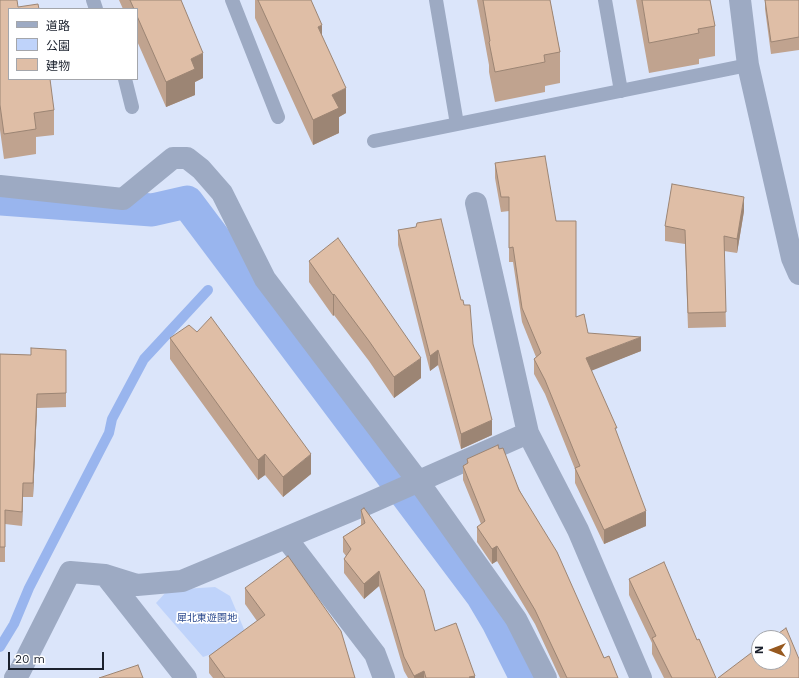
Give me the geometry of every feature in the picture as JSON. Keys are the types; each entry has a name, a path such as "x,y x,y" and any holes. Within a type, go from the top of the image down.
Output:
{"street":[{"path":"740,0 748,65 792,258 799,274"},
{"path":"0,186 123,198 173,158 188,158 201,169 222,193 265,279 418,481 516,619 546,678"},
{"path":"476,203 528,433 578,530 641,678"},
{"path":"15,678 20,671 70,572 105,575 136,585 182,581 368,504 528,433"},
{"path":"286,538 376,654 384,678"},
{"path":"105,575 186,678"}],"lane":[{"path":"232,0 278,117"},
{"path":"436,0 457,124"},
{"path":"605,0 621,91"},
{"path":"374,141 748,65"},
{"path":"125,80 132,107"}],"green space":[{"name":"犀北東遊園地","path":"215,587 230,596 249,641 203,657 156,603 168,590"}],"building":[{"path":"0,0 17,0 18,7 38,4 39,8 8,8 8,80 50,80 54,110 34,113 36,129 4,134 0,105"},
{"path":"130,0 181,0 203,53 191,59 195,69 166,82 138,18 138,8 134,8"},
{"path":"258,0 311,0 322,25 318,27 346,88 332,95 339,108 313,120"},
{"path":"483,0 550,0 560,52 544,55 545,62 495,72"},
{"path":"642,0 710,0 715,26 698,29 699,33 649,43"},
{"path":"765,0 799,0 799,37 771,42"},
{"path":"545,156 556,221 576,221 576,317 584,314 588,333 641,337 586,358 617,428 615,428 646,511 604,530 575,468 580,466 545,380 534,359 541,353 522,308 513,247 509,248 509,197 501,197 495,163"},
{"path":"672,184 744,197 737,239 724,236 726,312 688,313 685,230 665,226"},
{"path":"441,219 461,300 463,300 464,305 470,305 473,344 492,420 461,434 438,350 430,356 398,230 416,227 417,223"},
{"path":"338,238 421,358 394,377 309,261"},
{"path":"211,317 311,454 283,477 265,454 258,460 170,338 189,325 197,332"},
{"path":"31,348 66,350 66,393 37,394 33,483 23,483 22,512 5,510 5,547 0,547 0,354 31,355"},
{"path":"498,445 499,449 503,448 519,490 557,552 604,658 609,656 618,678 567,678 535,610 497,546 492,549 477,527 485,521 463,466 468,463 467,459"},
{"path":"364,508 424,590 435,631 456,623 475,676 469,677 470,678 426,678 424,671 414,676 404,657 379,571 364,584 344,559 351,549 343,537 365,523 361,510"},
{"path":"288,556 341,631 355,678 225,678 209,656 265,615 245,588"},
{"path":"664,562 697,640 699,639 716,678 672,678 652,638 656,636 629,579"},
{"path":"791,640 799,659 799,678 718,678 751,653 751,670 791,670"},
{"path":"138,665 143,678 99,678"}],"waterway":[{"path":"0,199 152,210 187,202 482,595 498,622 526,678"},
{"path":"0,647 14,624 29,588 109,433 112,419 144,359 208,290"}]}
